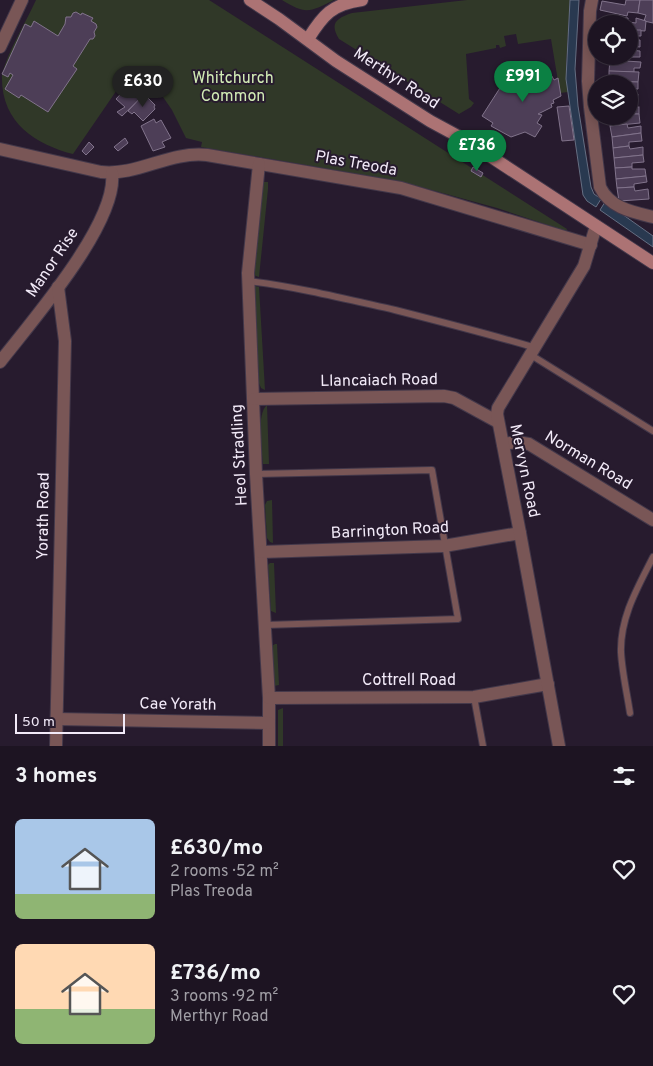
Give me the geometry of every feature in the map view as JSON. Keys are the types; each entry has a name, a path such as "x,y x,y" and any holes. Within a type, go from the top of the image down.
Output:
{"street":[{"path":"0,47 22,0"},
{"name":"Merthyr Road","path":"250,0 366,80 430,121 467,141 653,263"},
{"path":"308,39 327,12 341,4 362,0"},
{"path":"592,0 588,81 600,187 602,192 614,204 626,210 653,217"},
{"name":"Plas Treoda","path":"0,150 112,173 128,172 194,153 401,188 591,245"},
{"name":"Heol Stradling","path":"259,164 248,260 248,281 256,474 269,698 269,746"},
{"name":"Manor Rise","path":"0,362 58,287 83,250 103,214 112,191 112,173"},
{"name":"Mervyn Road","path":"559,746 498,422 498,408 581,272 596,226"},
{"name":"Yorath Road","path":"56,746 64,341 58,287"},
{"name":"Llancaiach Road","path":"254,399 444,396 459,400 498,422"},
{"name":"Norman Road","path":"503,444 517,442 529,444 653,520"},
{"name":"Barrington Road","path":"261,552 444,546 520,533"},
{"name":"Cottrell Road","path":"269,698 474,697 548,684"},
{"name":"Cae Yorath","path":"57,719 269,723"}],"lane":[{"path":"248,281 275,284 341,297 481,331 533,352 653,431"},
{"path":"256,474 432,470 458,619 265,625"},
{"path":"630,713 621,643 630,602 653,557"},
{"path":"474,697 483,746"}],"green space":[{"name":"Whitchurch Common","path":"36,0 209,0 567,229 566,231 497,208 399,181 201,147 202,142 186,138 172,110 154,84 132,68 73,154 59,150 33,137 22,128 7,105 3,91 2,74 5,65"},
{"path":"282,0 334,0 313,9 303,10"},
{"path":"467,0 570,0 566,67 568,92 560,93 551,39 518,44 516,34 504,36 506,46 500,48 499,45 496,45 496,48 466,54 469,99 474,103 459,114 339,39 335,29 336,22 339,19 352,13"},
{"path":"263,182 268,182 268,189 259,277 253,275"},
{"path":"255,286 259,287 265,390 261,388 259,383"},
{"path":"267,405 269,464 263,464 261,424"},
{"path":"272,500 273,543 267,538 265,505 267,501"},
{"path":"274,563 276,613 271,611 268,565"},
{"path":"277,644 279,685 274,686 272,646"},
{"path":"283,708 283,746 278,746 278,710"}],"water":[{"path":"570,0 579,0 575,69 578,106 591,187 594,194 601,199 596,207 587,201 583,195 566,79"},
{"path":"605,202 653,236 653,247 600,210"}],"building":[{"path":"626,0 640,0 638,13 628,12 627,15 622,15 600,10 602,1 625,5"},
{"path":"640,0 653,0 653,23 644,21 646,15 638,13"},
{"path":"76,12 93,18 91,21 97,27 94,32 95,36 93,39 90,39 73,66 77,69 48,112 21,95 19,98 5,89 13,75 10,73 8,77 2,74 25,24 31,27 34,21 58,36 65,24 66,17 71,17"},
{"path":"638,19 646,21 645,31 638,31"},
{"path":"638,30 641,30 641,36 638,36"},
{"path":"638,62 641,62 640,68 634,68 634,72 609,71 610,65 638,65"},
{"path":"547,67 554,80 558,78 561,96 553,100 552,107 538,114 542,115 537,123 542,126 535,137 525,132 511,137 491,126 493,123 482,116 507,77 517,82 513,76 530,68 533,74"},
{"path":"609,71 639,72 638,82 638,75 609,75"},
{"path":"133,83 139,89 137,91 143,96 122,116 117,112 125,107 116,99"},
{"path":"144,94 155,105 155,109 143,121 134,112 132,114 128,111"},
{"path":"569,106 574,140 562,141 557,107"},
{"path":"154,119 156,123 161,120 171,138 162,142 165,147 153,151 141,126"},
{"path":"627,125 628,128 641,126 641,133 612,137 610,126"},
{"path":"641,133 642,141 629,142 629,146 613,148 612,137"},
{"path":"125,138 128,143 118,151 114,147"},
{"path":"89,142 94,147 86,155 82,151"},
{"path":"629,146 630,149 643,147 643,155 614,158 613,148"},
{"path":"643,155 644,162 632,163 632,167 615,168 614,158"},
{"path":"473,167 483,173 481,177 471,171"},
{"path":"632,167 632,169 645,169 646,176 616,179 615,168"},
{"path":"646,176 647,182 634,184 634,187 617,188 616,179"},
{"path":"634,187 635,191 648,189 649,199 619,201 617,188"}]}
